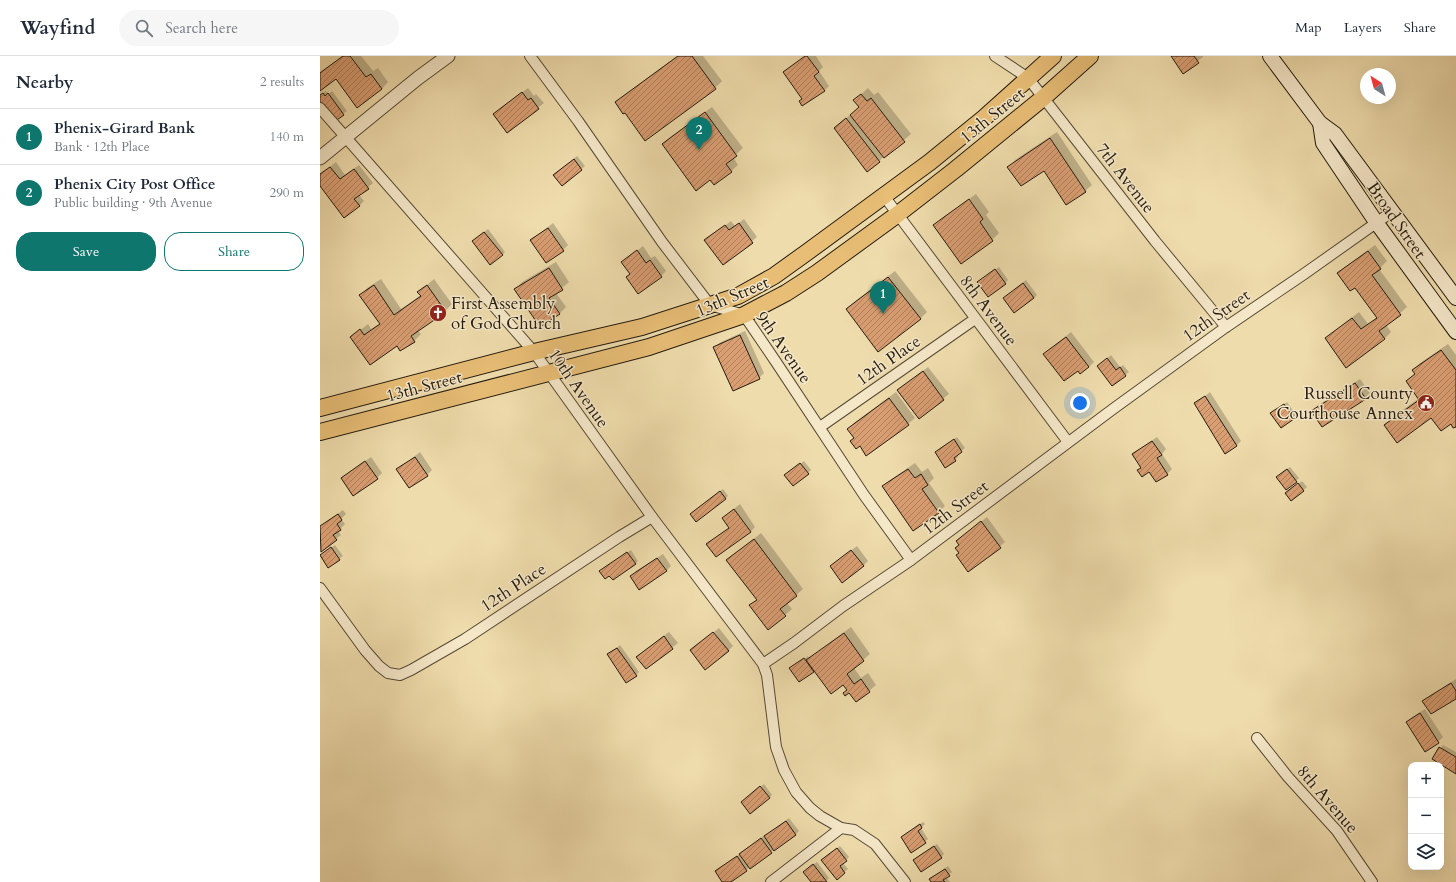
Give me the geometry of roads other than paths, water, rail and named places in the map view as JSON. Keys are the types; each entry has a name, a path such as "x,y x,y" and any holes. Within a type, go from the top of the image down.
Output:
{"main road":[{"name":"13th Street","path":"320,408 534,352 642,327 738,296 774,276 930,162 984,118 1053,56"},
{"name":"13th Street","path":"320,432 649,348 744,315 786,293 817,273 898,214 1043,98 1090,56"},
{"name":"Broad Street","path":"1270,56 1320,123 1335,134 1456,298"},
{"name":"Broad Street","path":"1320,123 1323,143 1376,222 1456,332"}],"street":[{"path":"320,158 418,78 448,56"},
{"path":"530,56 578,120 662,242 710,305"},
{"name":"7th Avenue","path":"995,56 1028,78 1155,241 1226,327"},
{"name":"10th Avenue","path":"320,108 534,352 652,517 763,664"},
{"name":"8th Avenue","path":"884,196 1068,442"},
{"name":"12th Street","path":"763,664 843,606 911,560 1068,442 1226,327 1304,274 1376,222 1393,212"},
{"name":"9th Avenue","path":"710,305 744,315 864,495 911,560"},
{"name":"12th Place","path":"820,427 975,319"},
{"name":"12th Place","path":"320,588 378,666 388,673 400,675 452,646 652,517"},
{"path":"763,664 768,681 776,747 784,770 796,792 810,808 820,816 841,828 854,830 875,844 905,882"},
{"name":"8th Avenue","path":"1257,738 1288,777 1337,831 1372,882"},
{"path":"771,882 841,828"}],"place":[{"name":"Phenix City Post Office","path":"699,150"},
{"name":"First Assembly of God Church","path":"438,313"},
{"name":"Phenix-Girard Bank","path":"883,314"},
{"name":"Russell County Courthouse Annex","path":"1426,403"}]}
